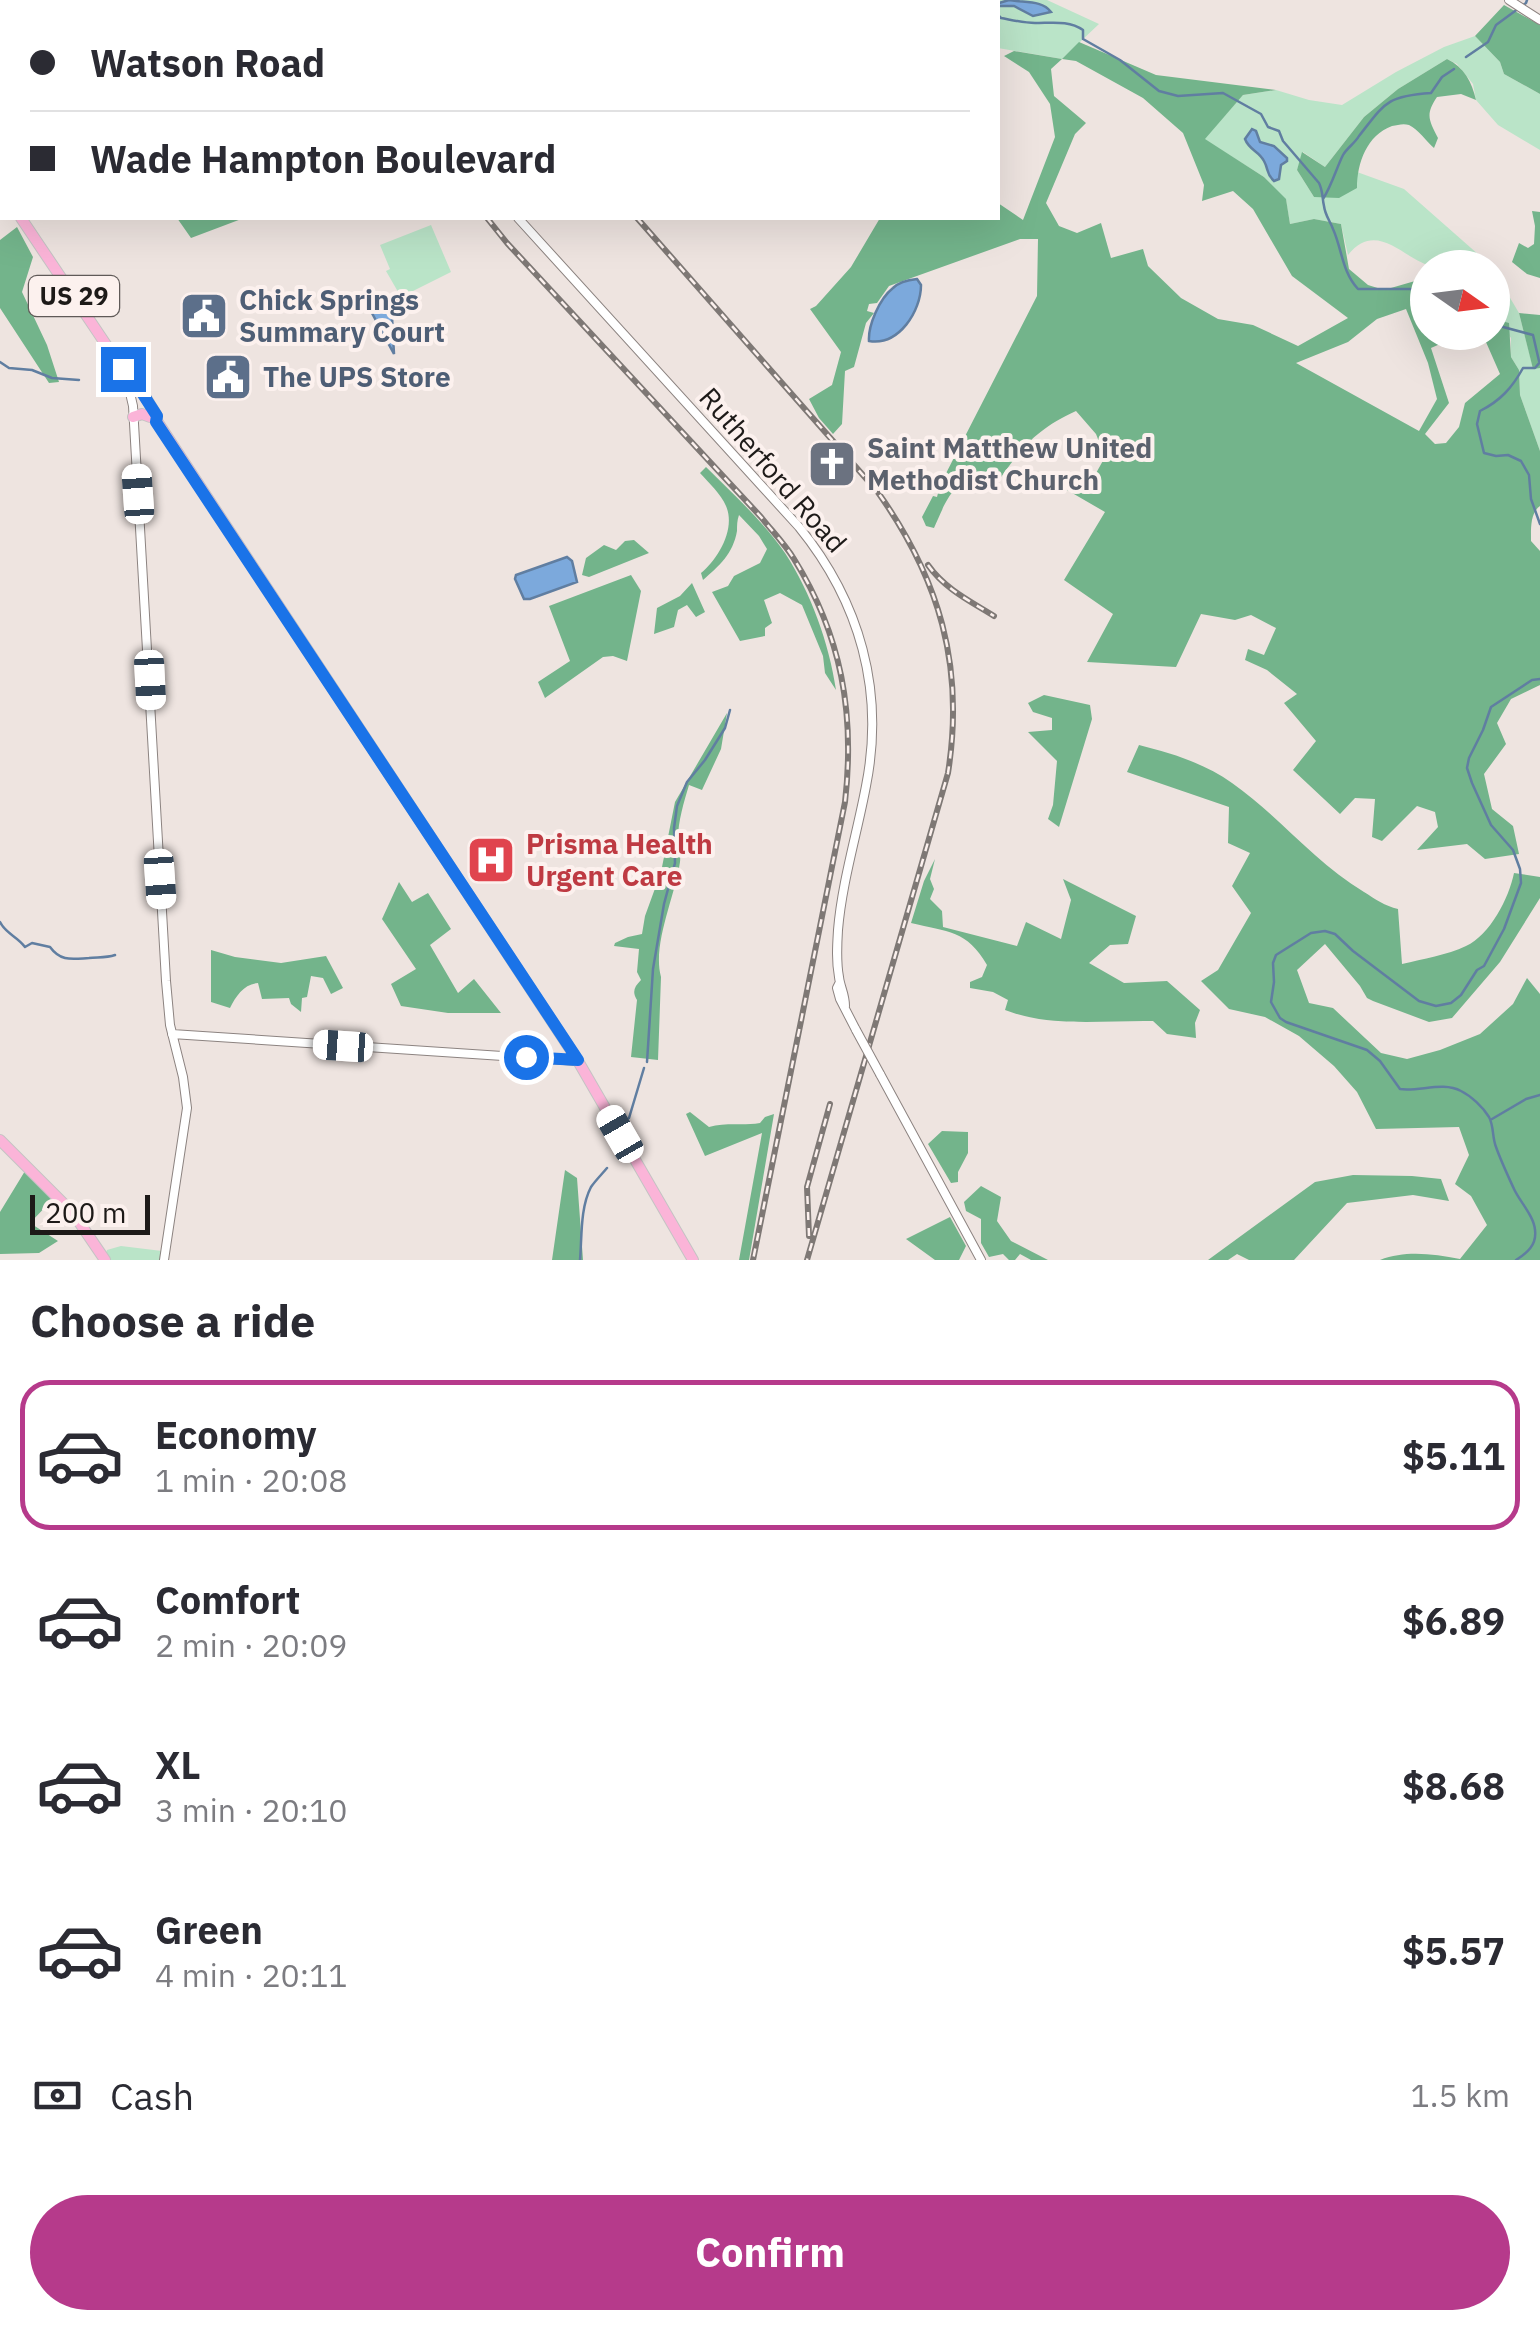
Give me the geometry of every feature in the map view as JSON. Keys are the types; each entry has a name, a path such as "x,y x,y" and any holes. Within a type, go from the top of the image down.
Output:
{"main road":[{"name":"US 29","path":"22,220 125,375 132,377 153,419 578,1060 693,1260"},
{"path":"133,417 142,414 153,419"},
{"path":"0,1140 74,1213 105,1260"}],"street":[{"path":"1509,0 1540,20"},
{"name":"Rutherford Road","path":"520,220 800,527 847,601 868,668 873,728 867,785 838,924 840,983 856,1030 981,1260"},
{"path":"125,375 133,417 166,982 187,1108 164,1260"},
{"path":"133,417 145,402"},
{"path":"172,1034 578,1060"}],"green space":[{"path":"1000,0 1047,0 1099,24 1062,59 1000,48"},
{"path":"1504,5 1540,25 1540,94 1504,74 1500,62 1475,36"},
{"path":"1475,36 1500,62 1504,74 1540,94 1540,150 1498,125 1476,100 1473,84 1457,64 1447,59 1398,89 1364,117 1325,167 1303,152 1297,170 1314,197 1357,172 1404,189 1473,250 1410,250 1410,256 1392,245 1370,241 1348,255 1341,224 1314,219 1290,224 1286,200 1264,177 1204,139 1243,95 1276,90 1342,105 1444,47"},
{"path":"1079,42 1156,75 1276,90 1243,95 1205,139 1264,177 1286,199 1290,224 1314,219 1341,224 1349,269 1368,285 1384,290 1410,282 1410,319 1406,309 1377,319 1348,342 1296,363 1419,431 1437,399 1423,350 1432,350 1449,403 1425,434 1435,444 1446,443 1459,427 1465,403 1500,374 1489,350 1510,350 1510,340 1511,357 1519,370 1520,395 1540,451 1540,506 1533,517 1531,541 1540,551 1540,685 1511,699 1497,723 1506,744 1484,774 1492,809 1513,826 1519,854 1485,859 1467,844 1417,850 1438,827 1435,812 1417,806 1382,841 1372,837 1375,799 1355,798 1340,814 1293,770 1316,741 1284,703 1297,694 1267,670 1245,660 1248,649 1264,655 1276,628 1251,615 1235,620 1201,614 1176,667 1087,662 1113,614 1064,580 1105,512 1067,490 1090,484 1105,457 1096,434 1076,411 1029,442 994,487 978,479 962,483 950,496 934,528 926,526 922,517 933,496 937,497 1037,296 1038,239 1020,239 889,286 877,303 869,304 867,311 874,313 866,323 854,367 845,371 842,424 833,434 819,418 809,399 832,385 841,352 810,309 851,267 879,220 1000,220 1000,204 1023,220 1055,137 1050,104 1029,72 1004,56 1014,51 1062,59","holes":["1062,59 1076,61 1143,98 1183,133 1204,185 1202,201 1233,191 1253,209 1292,276 1348,318 1298,346 1253,325 1218,319 1181,298 1148,266 1143,249 1111,258 1101,223 1077,233 1059,226 1046,203 1075,134 1086,123 1054,96 1051,69"]},
{"path":"1447,59 1466,76 1476,100 1461,94 1437,97 1430,113 1438,138 1434,148 1409,125 1392,126 1376,136 1365,151 1357,188 1339,198 1314,197 1297,170 1302,152 1325,167 1364,117 1398,89"},
{"path":"1532,211 1540,212 1540,278 1512,262 1519,243 1528,248 1534,244"},
{"path":"178,220 239,220 191,238"},
{"path":"431,225 451,272 401,297 386,271 390,269 380,245"},
{"path":"17,227 33,257 22,292 59,382 49,383 0,308 0,240"},
{"path":"1510,298 1519,313 1533,368 1540,368 1540,451 1520,395 1511,338"},
{"path":"1519,313 1540,315 1540,368 1533,369"},
{"path":"706,467 767,530 794,568 818,619 836,690 825,673 823,656 802,605 780,593 764,600 772,623 765,628 765,636 740,641 712,592 728,586 734,576 760,563 767,549 739,515 729,553 703,580 701,573 719,552 729,524 724,502 700,473"},
{"path":"634,540 649,553 589,577 582,575 586,558 604,545 616,550 625,541"},
{"path":"631,575 641,591 627,661 603,657 545,698 538,682 570,661 549,606"},
{"path":"692,583 705,612 696,617 687,605 678,610 674,627 654,634 657,608 680,596"},
{"path":"1044,695 1090,705 1092,719 1059,827 1048,819 1057,761 1028,732 1052,730 1052,718 1033,712 1028,703"},
{"path":"727,713 721,749 702,790 689,785 680,818 680,862 659,950 658,1060 631,1057 637,1000 634,990 641,980 637,972 639,949 614,946 642,934 661,872 675,802"},
{"path":"1139,745 1187,759 1221,776 1346,880 1398,909 1402,964 1451,952 1475,941 1497,915 1514,873 1540,877 1540,898 1500,962 1452,1018 1429,1022 1367,998 1325,944 1297,970 1309,1003 1333,1008 1381,1053 1407,1059 1480,1034 1513,1004 1527,978 1540,994 1540,1260 1380,1260 1410,1254 1460,1259 1487,1225 1471,1196 1455,1184 1469,1155 1459,1127 1376,1129 1357,1092 1299,1036 1265,1017 1229,1009 1201,981 1218,970 1251,913 1232,886 1250,853 1228,843 1229,807 1127,772"},
{"path":"935,859 930,899 942,911 943,927 1017,946 1026,922 1061,939 1071,900 1063,879 1136,916 1128,944 1110,945 1089,963 1124,983 1167,981 1200,1010 1195,1023 1196,1038 1167,1034 1153,1021 1078,1022 1022,1016 1005,1010 1008,1000 993,992 970,988 970,982 982,977 987,965 972,945 955,934 911,923"},
{"path":"399,882 412,902 428,893 451,929 430,945 458,993 474,979 501,1013 448,1013 401,1006 391,984 416,969 382,919"},
{"path":"211,950 281,963 326,956 343,988 331,994 323,978 311,976 301,1012 289,998 262,999 258,983 241,991 230,1008 211,1002"},
{"path":"690,1112 709,1127 760,1123 774,1114 749,1260 739,1260 762,1133 705,1156 686,1114"},
{"path":"942,1131 968,1132 968,1153 958,1172 958,1182 951,1183 928,1144"},
{"path":"565,1170 577,1178 583,1260 552,1260"},
{"path":"25,1171 53,1199 30,1223 58,1241 39,1253 0,1254 0,1212"},
{"path":"1353,1175 1441,1179 1449,1201 1413,1195 1347,1203 1294,1260 1249,1260 1237,1254 1228,1260 1208,1260 1315,1182"},
{"path":"981,1186 1001,1197 997,1221 1011,1241 1048,1260 1031,1260 1020,1254 1015,1260 1003,1254 989,1257 981,1243 981,1219 966,1211 964,1202"},
{"path":"950,1217 966,1246 959,1260 935,1260 906,1239"},
{"path":"121,1246 162,1251 160,1260 110,1260 107,1250"}],"water":[{"path":"1009,0 1038,4 1051,12 1033,16 1014,6 1000,6"},
{"path":"1252,129 1260,142 1274,146 1287,158 1281,165 1279,179 1271,178 1262,158 1247,143 1245,139"},
{"path":"917,279 920,295 906,325 890,338 869,341 872,321 883,299 898,284"},
{"path":"370,298 380,301 392,317 394,354 366,302"},
{"path":"567,557 572,561 577,582 524,599 516,575"}],"waterway":[{"path":"923,0 933,0"},
{"path":"1466,57 1488,42 1496,25 1527,0"},
{"path":"1000,17 1072,25 1083,30 1083,39 1120,60 1159,91 1178,96 1223,93 1261,114 1268,127 1279,131 1319,183 1345,268 1358,289 1410,289"},
{"path":"1323,199 1343,155 1381,109 1404,96 1431,93 1442,77 1454,69"},
{"path":"1510,329 1533,335 1539,361"},
{"path":"0,362 9,368 32,370 52,378 79,380"},
{"path":"1540,362 1535,368 1523,368 1505,393 1480,411 1477,424 1484,453 1508,455 1521,461 1529,475 1531,499 1540,524"},
{"path":"1516,1260 1533,1244 1534,1225 1507,1174 1491,1120 1480,1106 1454,1088 1400,1089 1367,1050 1286,1022 1271,1002 1276,955 1311,933 1325,931 1335,934 1419,1001 1436,1006 1451,1003 1461,995 1484,966 1504,929 1521,883 1513,850 1491,825 1472,783 1467,768 1469,758 1491,707 1532,680 1540,679"},
{"path":"647,1062 653,969 675,863 677,806 687,782 725,728 730,710"},
{"path":"0,922 25,947 32,943 50,947 67,958 115,955"},
{"path":"629,1118 644,1068"},
{"path":"1492,1119 1540,1095"},
{"path":"580,1260 587,1195 607,1168"}],"railway":[{"path":"489,220 783,543 810,588 834,647 846,707 845,802 753,1260"},
{"path":"639,220 877,491 917,557 942,624 949,659 953,696 948,773 807,1260"},
{"path":"928,565 950,588 994,616"},
{"path":"809,1236 807,1187 830,1104"}],"place":[{"name":"Chick Springs Summary Court","path":"204,316"},
{"name":"The UPS Store","path":"228,377"},
{"name":"Saint Matthew United Methodist Church","path":"832,464"},
{"name":"Prisma Health Urgent Care","path":"491,860"}],"route":[{"path":"123,369 134,380 157,416 156,422 578,1060 526,1057"}]}
